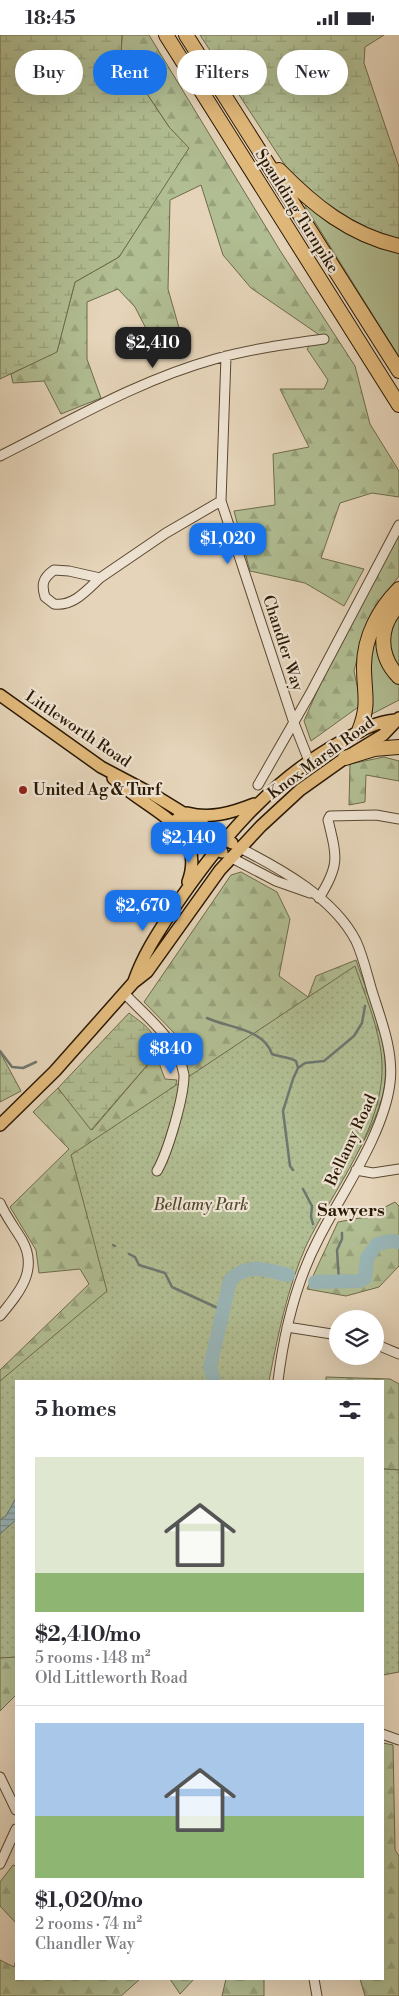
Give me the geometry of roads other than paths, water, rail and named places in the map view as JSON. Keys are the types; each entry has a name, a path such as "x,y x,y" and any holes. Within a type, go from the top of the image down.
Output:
{"highway":[{"name":"Spaulding Turnpike","path":"166,35 399,405"},
{"name":"Spaulding Turnpike","path":"186,35 399,371"},
{"path":"259,150 302,194 336,220 364,235 399,246"},
{"path":"359,731 367,709 364,663 366,647 376,619 399,589"},
{"path":"399,605 388,620 383,639 386,658 399,677"},
{"path":"346,758 374,749 399,747"}],"main road":[{"name":"Littleworth Road","path":"0,695 101,767 154,795 240,848"},
{"name":"Knox Marsh Road","path":"133,983 142,957 183,896 225,839 258,803 310,761 359,731 377,722 397,719"},
{"name":"Knox Marsh Road","path":"0,1125 55,1071 133,983 147,971 230,857 293,796 346,758 383,735 397,719"},
{"path":"101,767 126,791 164,817 186,838 192,849 193,859 190,876 183,896"},
{"name":"Littleworth Road","path":"138,788 152,801 230,857"},
{"path":"182,813 206,817 258,803"}],"street":[{"path":"0,456 102,403 180,371 254,349 324,339"},
{"name":"Chandler Way","path":"226,356 220,501 294,723 310,761"},
{"path":"100,578 69,571 54,570 44,578 42,589 49,602 60,605 80,596 100,578 166,533 220,501"},
{"path":"258,785 294,723 399,525"},
{"path":"315,895 331,879 336,862 328,820 330,816 376,815 399,819"},
{"name":"Bellamy Road","path":"240,848 298,879 340,917 359,949 389,1056 391,1072 388,1095 377,1125 356,1170 317,1241 297,1289 287,1327 278,1380"},
{"name":"Bellamy Road","path":"230,857 276,881 315,895"},
{"path":"124,993 160,1031 178,1054 184,1075 176,1118 164,1159 157,1171"},
{"path":"389,1056 399,1055"},
{"path":"356,1170 373,1173 399,1169"},
{"path":"0,1203 24,1243 30,1262 26,1279 0,1316"},
{"path":"287,1327 329,1334"},
{"path":"384,1348 399,1354"},
{"path":"384,1735 399,1740"},
{"path":"0,1777 15,1807"},
{"path":"0,1864 15,1831"},
{"path":"314,1980 317,1996"}],"water":[{"path":"15,1500 15,1521 0,1534 0,1520 6,1516"}],"waterway":[{"path":"293,1170 290,1166 283,1111 293,1079 298,1068 305,1063 324,1061 354,1036 362,1023 365,1006"},
{"path":"207,1018 253,1034 267,1045 272,1054 296,1061 298,1068"},
{"path":"0,1051 12,1067 23,1068 36,1062"},
{"path":"303,1189 312,1206 311,1217 313,1224"},
{"path":"339,1281 337,1250 342,1239 342,1233"},
{"path":"315,1282 359,1281 365,1278 367,1258 377,1244 391,1241 399,1242"},
{"path":"129,1254 135,1257 139,1265 165,1273 172,1287 222,1310"},
{"path":"214,1380 210,1367 230,1280 237,1274 251,1269 288,1275"}],"place":[{"name":"United Ag & Turf","path":"23,790"}],"district":[{"name":"Sawyers","path":"351,1210"}],"park label":[{"name":"Bellamy Park","path":"201,1205"}]}
